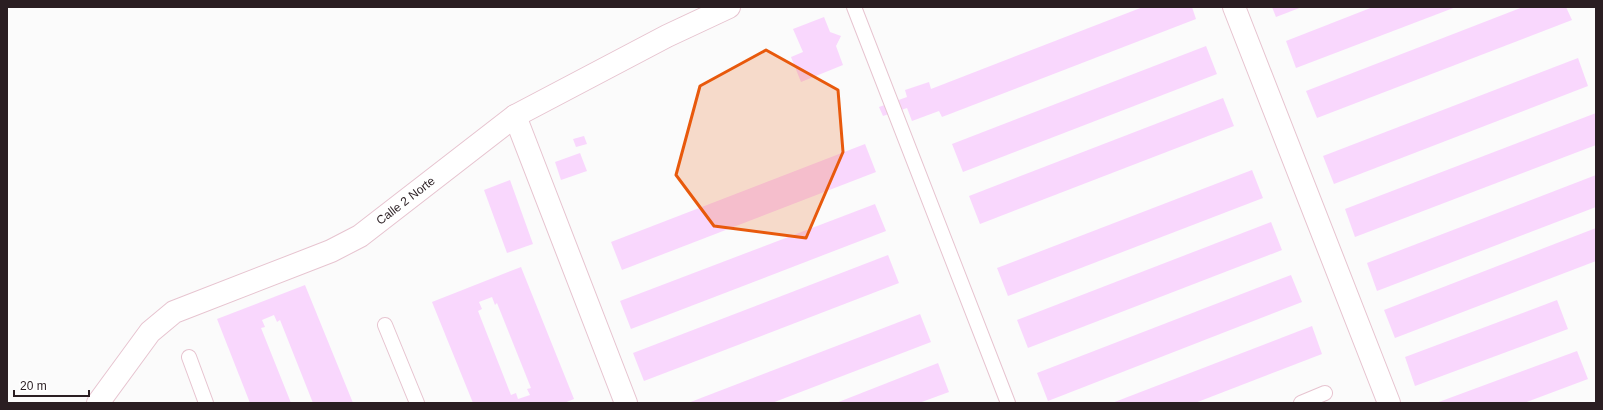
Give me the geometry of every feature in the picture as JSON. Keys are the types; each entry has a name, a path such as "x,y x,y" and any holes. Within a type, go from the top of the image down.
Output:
{"street":[{"name":"Calle 2 Norte","path":"98,403 150,332 174,312 331,251 360,236 515,116 667,36 729,7"},
{"path":"1234,7 1389,403"},
{"path":"515,116 626,403"}],"lane":[{"path":"854,7 1008,403"},
{"path":"385,325 416,403"},
{"path":"189,357 206,403"},
{"path":"1301,403 1325,393"}],"highlighted area":[{"path":"766,50 838,90 843,152 806,238 714,226 676,175 700,86"}],"building":[{"path":"1143,7 1192,7 1196,19 942,117 939,111 912,121 907,108 883,116 879,107 907,97 905,90 929,82 931,89"},
{"path":"1272,7 1302,7 1276,17"},
{"path":"1373,7 1456,7 1296,68 1286,41"},
{"path":"1523,7 1566,7 1572,20 1317,118 1306,91"},
{"path":"824,17 830,32 841,36 836,46 843,65 801,82 791,57 803,52 793,29"},
{"path":"1206,46 1217,74 963,172 952,144"},
{"path":"1578,58 1588,86 1334,184 1323,156"},
{"path":"1223,98 1234,126 980,224 969,196"},
{"path":"1596,113 1596,145 1355,237 1345,209"},
{"path":"584,136 587,144 576,147 573,139"},
{"path":"865,144 876,172 622,270 611,242"},
{"path":"580,153 587,171 561,180 555,162"},
{"path":"1252,170 1263,198 1008,296 997,268"},
{"path":"1596,175 1596,207 1377,291 1367,263"},
{"path":"510,180 533,244 507,253 484,190"},
{"path":"875,204 886,231 631,329 620,301"},
{"path":"1271,222 1282,250 1028,348 1017,320"},
{"path":"1596,228 1596,261 1395,338 1384,310"},
{"path":"888,255 899,283 644,381 633,353"},
{"path":"521,267 574,399 564,403 473,403 432,302","holes":["492,297 495,305 497,303 531,388 527,389 530,395 518,399 516,393 511,395 478,311 482,309 479,302"]},
{"path":"1291,275 1302,302 1048,401 1037,373"},
{"path":"305,285 353,403 313,403 280,320 277,322 274,315 262,320 265,327 261,328 291,403 250,403 217,319"},
{"path":"1557,300 1568,329 1415,386 1405,357"},
{"path":"920,314 931,342 772,403 688,403"},
{"path":"1312,326 1322,354 1195,403 1112,403"},
{"path":"1577,351 1588,379 1524,403 1436,403"},
{"path":"938,363 949,392 919,403 836,403"}]}
